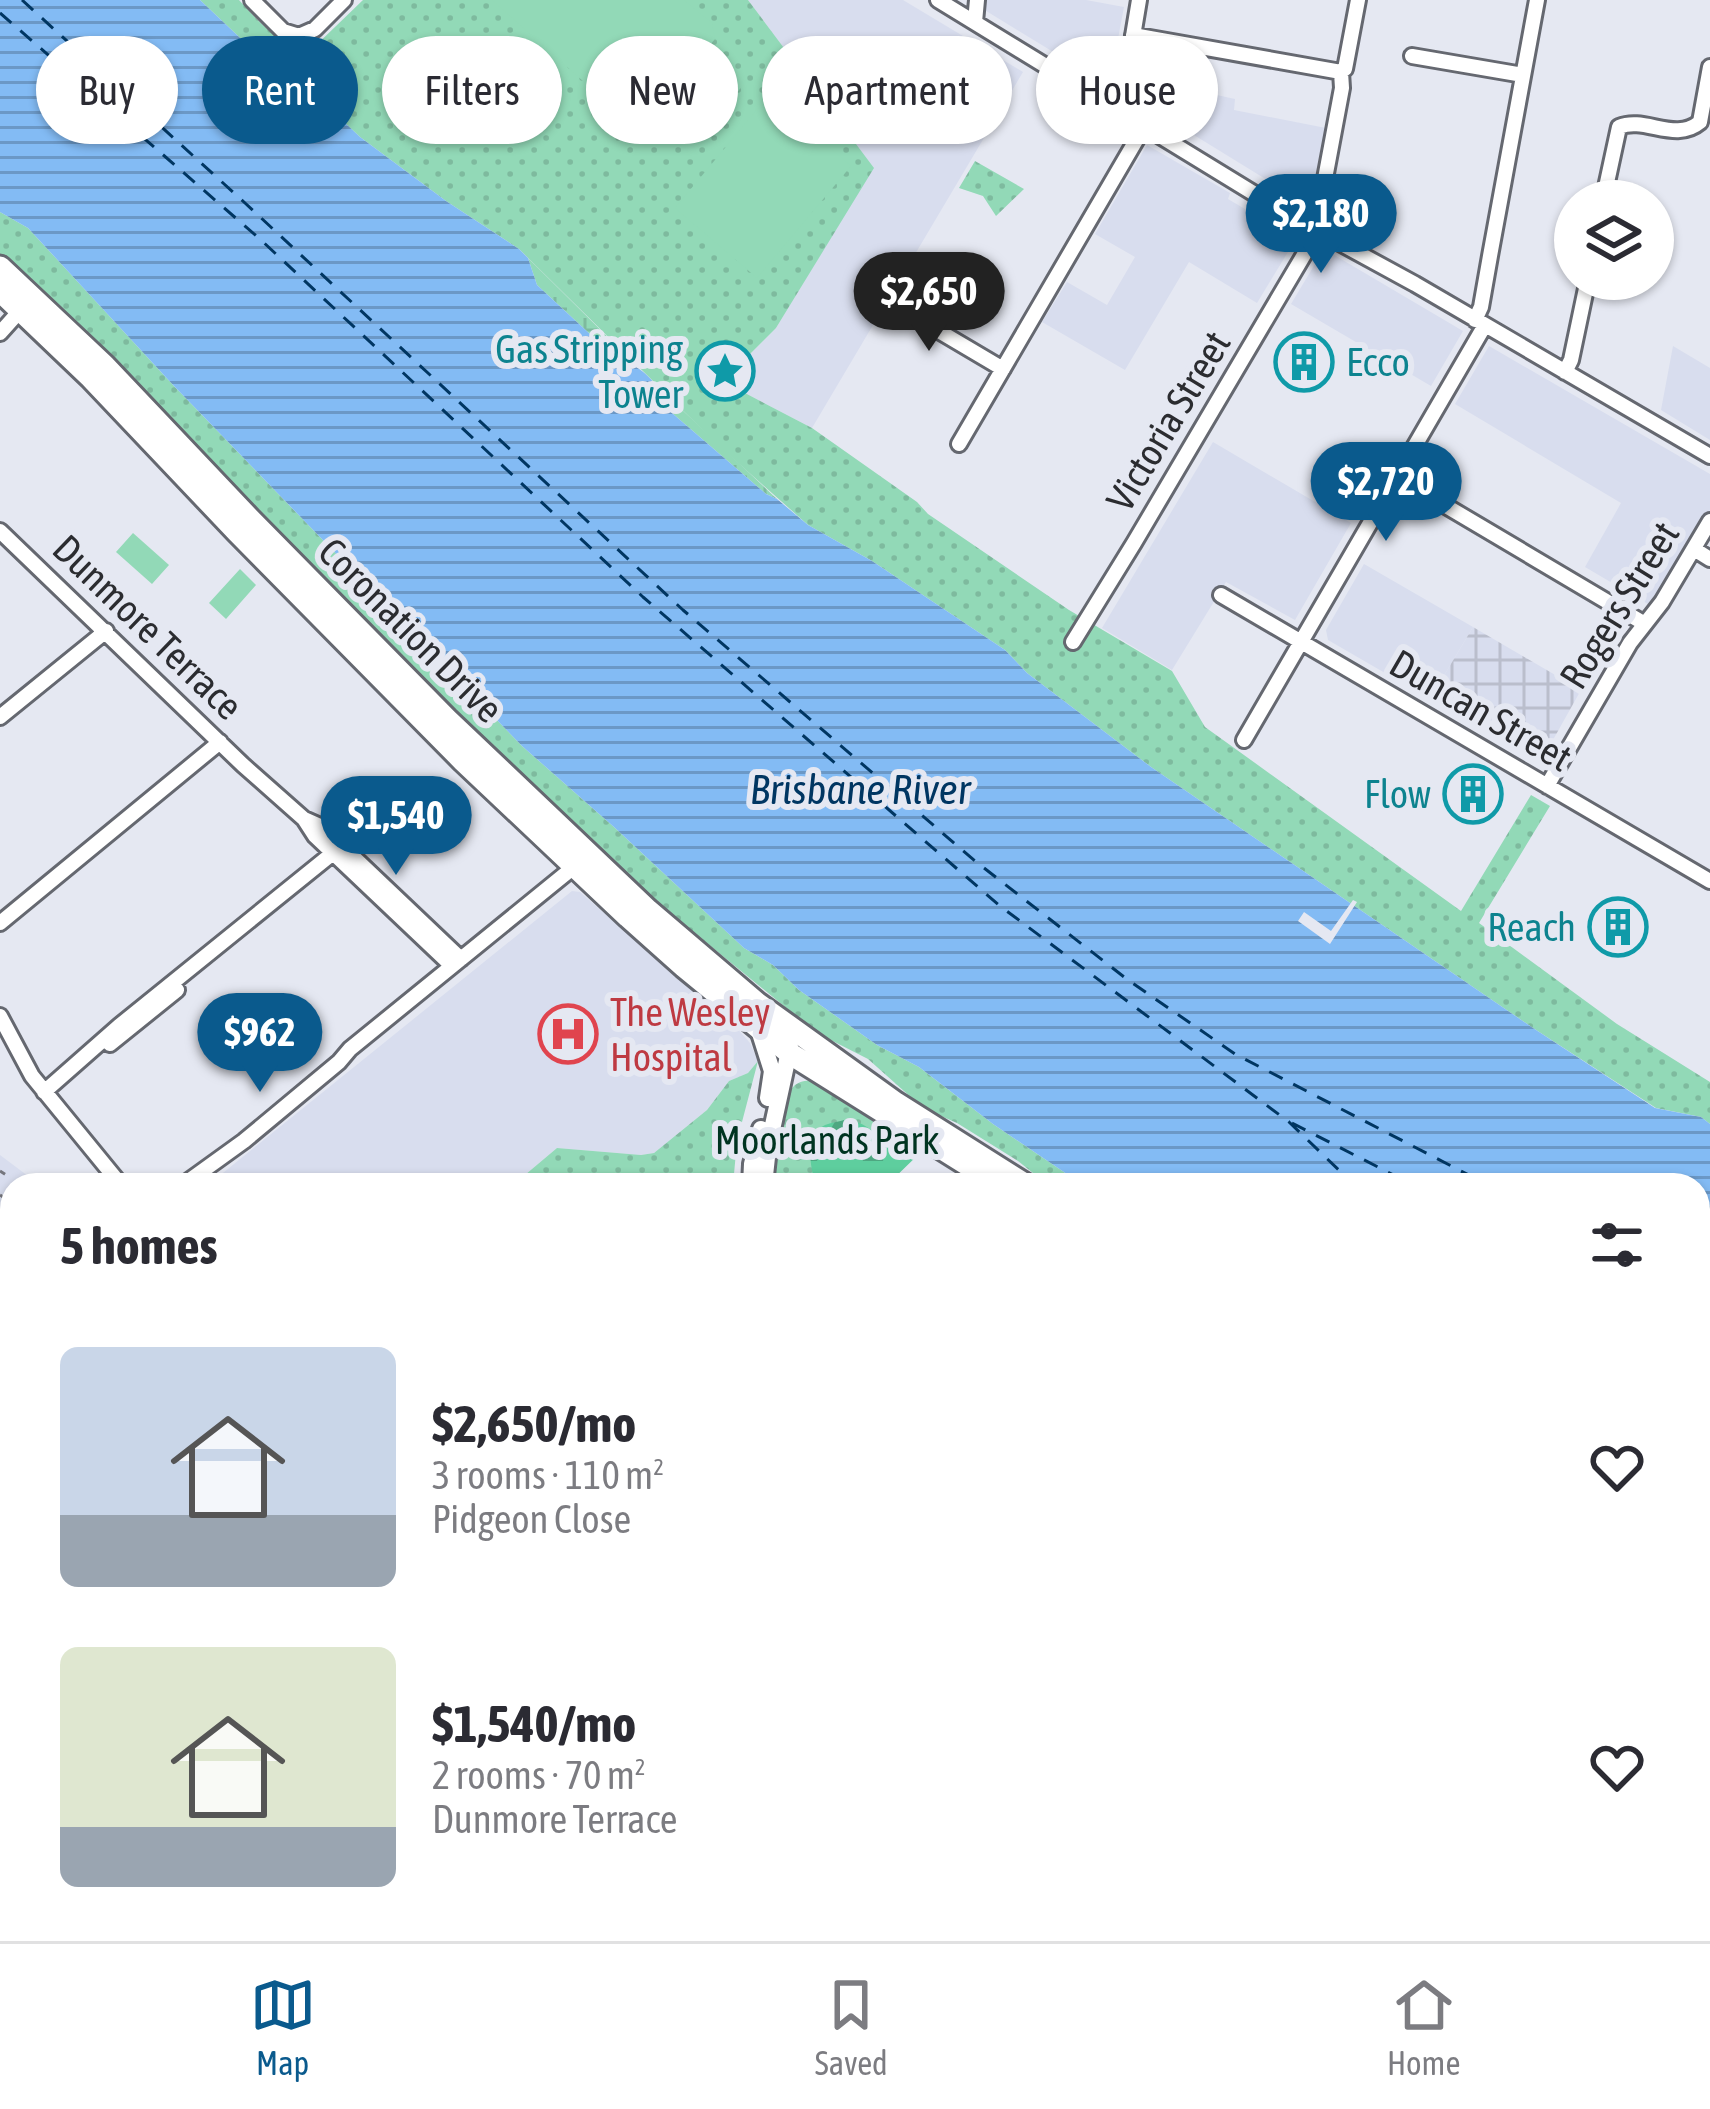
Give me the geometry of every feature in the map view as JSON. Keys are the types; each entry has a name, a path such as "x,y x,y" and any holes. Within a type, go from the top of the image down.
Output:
{"highway":[{"name":"Coronation Drive","path":"0,267 27,303 105,366 684,967 789,1053 976,1173"},
{"name":"Coronation Drive","path":"0,291 27,303"},
{"name":"Coronation Drive","path":"581,861 757,1003 896,1103 1007,1173"}],"main road":[{"path":"757,1003 788,1039 789,1053 765,1173"},
{"path":"752,1173 772,1078 758,1030"},
{"path":"780,1092 800,1078 822,1075"}],"street":[{"path":"252,0 283,31 299,35 315,28 344,0"},
{"path":"938,0 1036,59"},
{"path":"975,22 977,0"},
{"path":"1139,0 1132,35 1341,71"},
{"name":"Victoria Street","path":"1072,642 1134,543 1312,228 1358,0"},
{"path":"1244,740 1397,477 1480,323 1537,0"},
{"path":"1412,56 1522,75"},
{"path":"1607,180 1617,131 1623,123 1679,132 1696,127 1710,68"},
{"path":"959,444 1133,144"},
{"path":"1175,144 1710,456"},
{"path":"884,298 1003,369"},
{"path":"1564,371 1571,360 1584,300"},
{"path":"0,333 27,303"},
{"path":"1397,477 1646,624"},
{"name":"Rogers Street","path":"1546,786 1630,643 1662,602 1710,521"},
{"name":"Dunmore Terrace","path":"0,531 304,819 315,836 456,962"},
{"path":"1694,549 1710,559"},
{"name":"Duncan Street","path":"1221,595 1710,881"},
{"path":"0,717 106,631"},
{"path":"0,923 220,742"},
{"name":"Dunmore Terrace","path":"304,819 322,827 456,962"},
{"path":"44,1092 156,1007 200,970 210,955 333,853"},
{"path":"196,1173 334,1056 350,1049 581,861"},
{"path":"0,1016 8,1050 111,1173"}],"shaded area":[{"path":"748,0 903,0 963,36 775,36"},
{"path":"985,0 1086,0 1124,7 1118,36 1036,36 1036,41 983,9"},
{"path":"1012,65 1023,72 1012,91"},
{"path":"1218,95 1235,99 1234,110 1326,128 1312,198 1293,196 1208,144 1218,144"},
{"path":"855,144 980,144 812,428 745,393 746,358 776,328 873,168"},
{"path":"1147,145 1230,193 1228,199 1287,234 1291,247 1257,303 1189,262 1125,370 1042,322 1067,282 1107,305 1135,257 1095,234"},
{"path":"1324,249 1463,331 1431,386 1291,304"},
{"path":"1489,346 1710,474 1710,510 1653,607 1585,567 1621,503 1455,404"},
{"path":"1673,346 1710,368 1710,440 1661,410"},
{"path":"1213,442 1351,523 1295,620 1226,582 1172,670 1102,628"},
{"path":"1364,564 1473,627 1430,699 1328,640 1326,630"},
{"path":"1473,627 1581,690 1540,763 1430,699"},
{"name":"The Wesley Hospital","path":"572,891 580,892 735,1026 758,1061 748,1073 729,1081 707,1110 654,1153 557,1148 527,1173 223,1173"},
{"path":"0,1155 24,1173 0,1173"}],"green space":[{"path":"200,0 239,0 277,36 238,36"},
{"path":"363,0 748,0 775,36 762,36 762,144 856,144 874,168 776,328 746,358 745,393 812,428 1069,610 1172,671 1205,727 1461,911 1531,795 1550,806 1479,923 1617,1024 1710,1082 1710,1124 1701,1117 1656,1108 1533,1028 1151,767 1027,673 1005,650 872,561 808,525 719,446 519,249 360,137 358,36 326,36"},
{"path":"492,0 684,0 712,23 714,36 586,36 586,84 562,62 562,36 532,36"},
{"path":"762,103 762,144 826,144 851,166 757,278 675,208 728,144 738,144 738,132"},
{"path":"975,161 1024,189 996,216 983,196 959,188"},
{"path":"0,212 28,228 522,746 744,948 1065,1173 1033,1173 957,1123 923,1108 868,1059 817,1033 637,886 468,728 20,269 0,255"},
{"path":"528,258 634,363 619,361 537,285"},
{"path":"661,390 777,499 665,407"},
{"path":"133,533 169,565 152,584 116,552"},
{"path":"240,569 256,585 226,619 209,603"},
{"name":"Moorlands Park","path":"758,1061 737,1141 734,1173 527,1173 557,1148 654,1153 707,1110 729,1081 748,1073"},
{"name":"Moorlands Park","path":"815,1080 925,1146 899,1173 773,1173 784,1103 802,1081"},
{"path":"847,1119 921,1152 899,1173 813,1173 814,1136 825,1125"}],"water":[{"name":"Brisbane River","path":"0,0 200,0 238,36 202,36 202,144 358,144 358,135 519,249 528,258 537,285 619,361 649,377 665,407 808,525 872,561 1005,650 1027,673 1151,767 1533,1028 1655,1108 1701,1117 1710,1124 1710,1173 1065,1173 744,948 522,746 28,228 0,212"}],"pier":[{"path":"1353,900 1357,902 1330,944 1298,921 1304,912 1331,931"}],"ferry route":[{"path":"22,0 683,610 975,861 1128,980 1235,1054 1465,1173"},
{"path":"0,13 261,240 643,597 1000,906 1289,1122 1342,1173"},
{"path":"1292,1123 1390,1173"}],"place":[{"name":"Ecco","path":"1304,362"},
{"name":"Gas Stripping Tower","path":"725,371"},
{"name":"Flow","path":"1473,794"},
{"name":"Reach","path":"1618,927"},
{"name":"The Wesley Hospital","path":"568,1034"}]}
